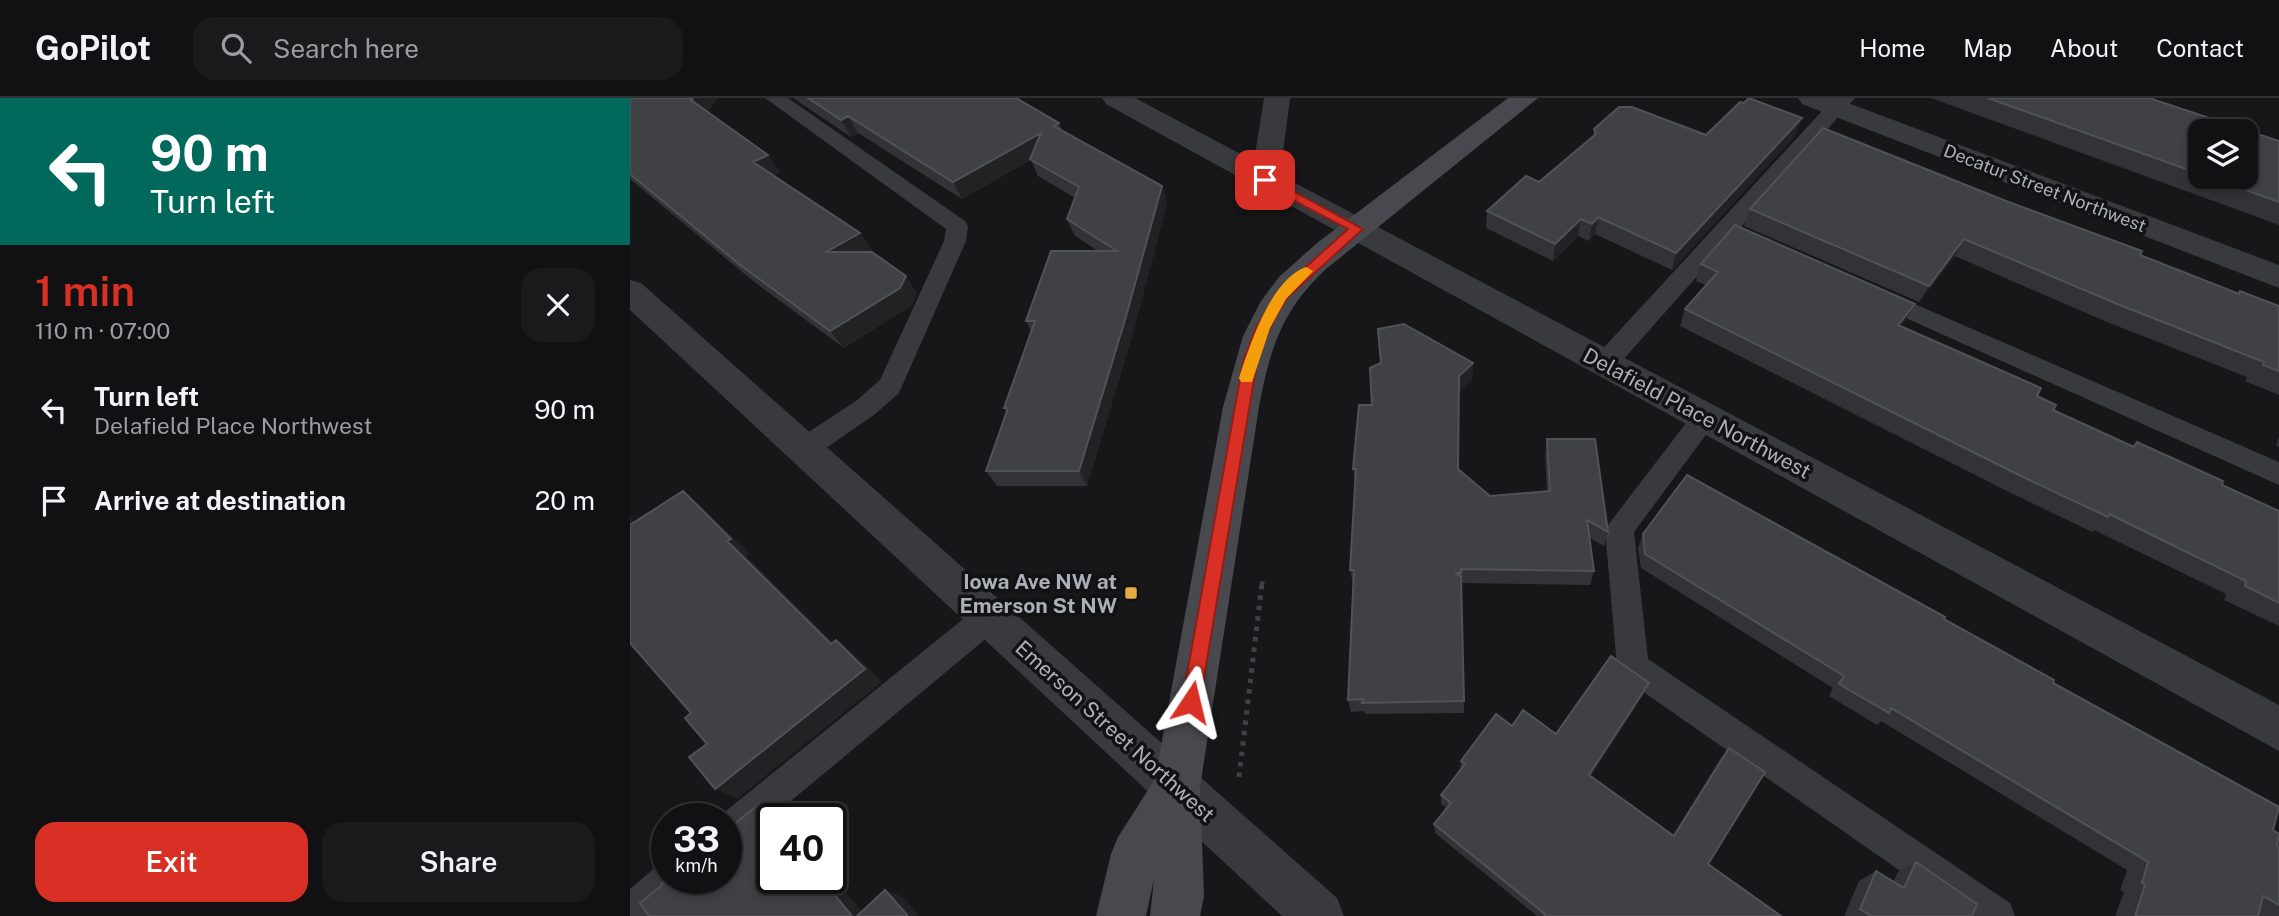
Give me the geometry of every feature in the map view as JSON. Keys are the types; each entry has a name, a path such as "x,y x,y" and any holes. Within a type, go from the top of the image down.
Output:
{"street":[{"name":"Delafield Place Northwest","path":"1115,98 2279,729"},
{"path":"1265,180 1277,98"},
{"path":"1175,916 1179,896 1177,787 1250,362 1263,328 1282,296 1356,229 1525,98"},
{"name":"Decatur Street Northwest","path":"1831,101 2279,277"},
{"name":"Emerson Street Northwest","path":"630,291 1319,916"},
{"path":"1121,916 1135,854 1177,787"}],"lane":[{"path":"775,98 957,226 955,241 890,386 865,408 804,449"},
{"path":"1605,363 1726,229 1831,101"},
{"path":"1726,229 1789,256"},
{"path":"1852,284 2279,474"},
{"path":"1704,417 1619,529 1633,667 1997,916"},
{"path":"742,820 989,617"},
{"path":"630,912 652,894"}],"path":[{"path":"1233,838 1264,573"}],"building":[{"path":"630,98 693,98 691,100 768,155 753,162 860,233 826,252 872,252 906,276 900,288 830,331 739,264 630,174"},
{"path":"808,98 1016,98 1059,123 1054,126 1162,186 1079,471 986,471 1008,408 1004,408 1035,321 1026,321 1051,251 1117,251 1067,219 1079,187 1030,159 1041,133 953,182 848,116 841,120"},
{"path":"1749,98 1802,118 1676,253 1598,217 1592,224 1581,219 1555,244 1487,211 1526,176 1539,182 1596,134 1594,129 1619,107 1632,107 1706,135 1740,102 1744,103"},
{"path":"1988,98 2149,98 2212,119 2188,119 2188,170"},
{"path":"1823,128 2006,201 2142,251 2140,255 2239,294 2240,291 2279,306 2279,371 2263,365 2264,362 1964,239 1929,286 1750,209"},
{"path":"2258,134 2279,141 2279,202 2243,189 2258,189"},
{"path":"1735,225 1915,304 1898,325 2041,388 2037,396 2056,405 2053,410 2134,447 2137,442 2223,481 2222,485 2279,511 2279,603 2245,586 2246,581 2109,514 2108,517 2023,477 1685,309 1718,272 1701,264"},
{"path":"1404,324 1473,363 1459,376 1458,469 1490,496 1550,491 1547,439 1595,439 1608,532 1587,520 1594,571 1461,569 1461,573 1455,573 1461,576 1464,701 1362,703 1363,699 1348,700 1354,570 1350,570 1356,469 1353,469 1359,405 1372,405 1370,368 1381,363 1378,329"},
{"path":"1687,475 1945,617 1944,619 2054,680 2053,683 2279,807 2273,830 2279,834 2279,905 2263,896 2258,916 2135,916 2145,885 2142,883 2148,862 1891,708 1889,713 1839,684 1844,676 1645,554 1643,534"},
{"path":"683,491 731,539 727,541 831,644 836,640 865,669 715,789 689,757 707,744 685,718 691,713 630,643 630,525"},
{"path":"1611,656 1649,683 1589,775 1674,836 1729,748 1765,772 1708,864 1781,916 1544,916 1545,914 1434,824 1451,803 1441,795 1465,764 1461,761 1496,714 1512,726 1523,710 1556,734"},
{"path":"756,806 756,894 834,894 852,916 649,916 640,903 651,894 742,894 742,818"},
{"path":"1916,862 1977,904 1972,916 1871,916 1860,909 1876,871 1904,888"},
{"path":"885,890 908,916 857,916"}],"slow traffic":[{"path":"1246,378 1263,328 1282,296 1306,271"}],"place":[{"name":"Iowa Ave NW at Emerson St NW","path":"1131,593"}],"route":[{"path":"1191,702 1250,362 1263,328 1282,296 1356,229 1265,180"}]}
